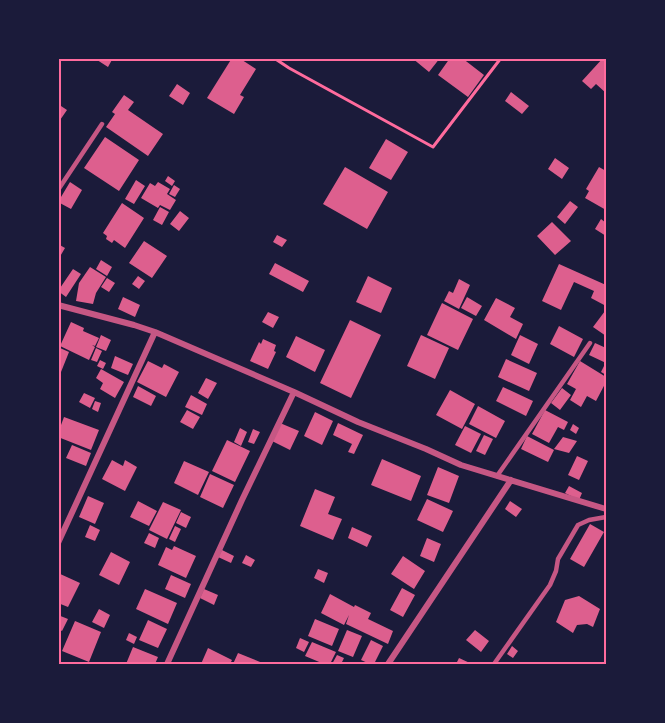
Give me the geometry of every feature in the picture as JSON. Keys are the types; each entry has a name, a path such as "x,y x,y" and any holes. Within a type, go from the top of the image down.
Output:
{"street":[{"path":"58,305 154,332 461,465 606,509"},
{"path":"58,543 154,332"},
{"path":"167,664 294,392"},
{"path":"388,664 511,480"}],"lane":[{"path":"58,190 102,124"},
{"path":"497,476 590,343"},
{"path":"494,664 550,585 558,559 578,525 606,517"}],"path":[{"path":"274,58 433,147 501,58"}],"building":[{"path":"94,58 113,58 108,67"},
{"path":"232,58 239,58 256,69 240,95 244,97 234,114 207,98"},
{"path":"412,58 440,58 429,72"},
{"path":"450,58 462,58 484,75 468,97 438,75"},
{"path":"603,58 606,58 606,93 596,84 591,89 582,81"},
{"path":"177,84 190,93 183,105 169,96"},
{"path":"511,92 529,106 522,114 505,101"},
{"path":"124,95 134,102 128,110 163,134 148,156 106,127 115,114 112,112"},
{"path":"58,104 67,110 58,123"},
{"path":"105,137 139,160 119,191 84,168"},
{"path":"386,139 408,152 391,180 369,168"},
{"path":"555,158 569,168 562,179 548,169"},
{"path":"345,167 388,192 367,229 323,204"},
{"path":"599,167 606,171 606,210 585,198 589,191 586,189"},
{"path":"168,176 175,181 172,186 165,181"},
{"path":"136,180 145,186 134,204 125,199"},
{"path":"70,182 82,190 71,209 58,202"},
{"path":"158,182 170,189 167,194 176,200 170,210 160,205 158,208 141,198 150,183 155,186"},
{"path":"174,185 180,189 175,197 169,194"},
{"path":"570,201 578,207 565,224 557,217"},
{"path":"122,203 144,218 125,248 114,240 112,243 106,239 107,236 103,233"},
{"path":"160,207 169,212 162,225 153,220"},
{"path":"180,211 189,218 179,231 170,224"},
{"path":"601,219 606,223 606,236 595,229"},
{"path":"552,222 571,241 555,255 537,236"},
{"path":"277,235 287,240 282,247 273,242"},
{"path":"144,241 167,256 152,278 129,263"},
{"path":"58,244 65,248 58,260"},
{"path":"101,260 112,267 107,276 96,269"},
{"path":"275,263 309,281 303,292 269,274"},
{"path":"559,264 606,285 606,306 591,298 594,291 574,282 561,310 542,301"},
{"path":"90,267 106,277 96,293 93,304 76,301 79,283"},
{"path":"73,269 81,274 66,297 58,291"},
{"path":"138,276 145,281 139,289 132,284"},
{"path":"368,276 392,288 381,313 356,302"},
{"path":"107,278 115,283 109,292 101,287"},
{"path":"459,279 470,285 459,309 444,301 449,291 453,293"},
{"path":"123,297 140,305 135,317 118,309"},
{"path":"467,297 482,306 476,316 461,308"},
{"path":"496,298 515,308 510,317 523,324 516,339 484,320"},
{"path":"442,303 473,319 458,350 427,335"},
{"path":"268,312 279,317 273,328 262,322"},
{"path":"606,312 606,336 593,327"},
{"path":"350,320 381,335 351,398 320,383"},
{"path":"71,322 84,328 83,331 99,338 95,346 92,345 95,347 89,360 60,346"},
{"path":"559,326 583,339 574,357 550,344"},
{"path":"101,335 111,340 106,351 96,347"},
{"path":"421,335 449,348 435,379 407,366"},
{"path":"520,335 538,344 529,364 511,355"},
{"path":"296,336 325,350 315,372 286,357"},
{"path":"263,339 276,345 274,351 276,352 268,369 250,361 259,342 261,344"},
{"path":"595,343 606,348 606,363 589,355"},
{"path":"60,348 69,352 59,377 58,350"},
{"path":"96,348 102,351 97,362 91,360"},
{"path":"115,356 133,364 128,375 111,368"},
{"path":"506,359 537,373 529,391 498,377"},
{"path":"100,360 106,363 103,369 97,366"},
{"path":"148,361 162,368 164,364 179,372 166,397 137,382"},
{"path":"580,361 606,377 606,382 596,401 587,396 581,407 570,400 576,389 567,384"},
{"path":"606,365 606,375 601,372"},
{"path":"101,369 124,382 115,398 100,389 103,383 96,378"},
{"path":"206,378 217,383 208,399 198,393"},
{"path":"138,386 156,396 151,406 133,397"},
{"path":"503,387 533,401 526,416 496,401"},
{"path":"562,388 571,395 560,410 551,403"},
{"path":"450,390 475,404 462,429 436,415"},
{"path":"84,393 95,398 90,408 79,402"},
{"path":"191,395 207,404 202,415 185,407"},
{"path":"95,401 101,403 98,412 92,409"},
{"path":"478,406 505,421 496,438 469,424"},
{"path":"187,410 200,417 193,429 180,422"},
{"path":"545,410 568,422 564,430 558,427 549,443 532,434"},
{"path":"315,412 333,421 322,445 304,436"},
{"path":"64,417 99,430 91,450 58,437"},
{"path":"280,423 299,431 290,450 272,441"},
{"path":"338,423 363,435 354,454 348,452 352,444 333,435"},
{"path":"573,424 579,428 576,434 570,430"},
{"path":"465,426 481,434 471,453 455,445"},
{"path":"240,428 247,432 241,446 234,442"},
{"path":"253,429 260,432 254,444 248,442"},
{"path":"484,435 493,439 485,455 476,451"},
{"path":"527,436 554,450 548,462 521,449"},
{"path":"563,437 577,441 569,453 554,449"},
{"path":"227,440 250,451 235,482 212,471"},
{"path":"72,445 91,453 86,466 66,458"},
{"path":"577,456 588,461 579,480 568,475"},
{"path":"382,459 421,476 411,501 371,485"},
{"path":"112,460 123,466 125,460 137,467 125,491 102,479"},
{"path":"184,461 209,472 198,495 174,483"},
{"path":"438,467 459,476 449,503 427,495"},
{"path":"210,474 234,485 223,508 200,497"},
{"path":"569,486 582,493 579,500 565,493"},
{"path":"315,489 335,497 328,514 342,519 333,540 300,526"},
{"path":"88,496 104,503 95,524 79,517"},
{"path":"427,499 453,511 443,532 417,520"},
{"path":"138,501 157,511 149,526 130,517"},
{"path":"510,501 522,509 516,517 505,509"},
{"path":"163,502 181,510 167,539 149,530"},
{"path":"181,512 191,517 186,528 176,523"},
{"path":"590,524 604,532 584,567 570,559"},
{"path":"90,525 100,530 95,541 85,537"},
{"path":"175,526 181,529 175,542 169,539"},
{"path":"352,527 372,536 367,547 348,538"},
{"path":"149,533 159,538 155,548 144,543"},
{"path":"427,538 441,544 434,562 420,556"},
{"path":"174,546 196,556 186,578 158,565 166,547 172,550"},
{"path":"222,550 234,556 231,563 218,557"},
{"path":"111,552 130,562 119,585 99,575"},
{"path":"246,555 255,560 251,567 242,563"},
{"path":"403,556 425,571 414,589 391,574"},
{"path":"318,569 328,573 324,583 314,578"},
{"path":"58,573 80,583 68,607 58,603"},
{"path":"171,575 191,584 185,598 165,589"},
{"path":"402,588 415,595 403,617 390,610"},
{"path":"145,589 177,603 168,624 136,609"},
{"path":"204,589 218,595 214,605 200,598"},
{"path":"330,594 371,613 368,619 393,631 388,644 346,624 349,615 344,625 321,613"},
{"path":"579,596 600,609 593,627 587,624 577,625 573,633 556,622 565,600"},
{"path":"99,609 110,615 104,628 92,622"},
{"path":"58,615 68,619 62,631 58,629"},
{"path":"315,619 339,629 332,646 308,636"},
{"path":"148,620 167,629 158,648 139,640"},
{"path":"75,621 101,632 89,662 62,651"},
{"path":"347,630 362,636 353,657 338,651"},
{"path":"475,630 489,641 481,652 466,640"},
{"path":"129,633 137,637 134,644 126,640"},
{"path":"300,638 309,642 304,652 296,648"},
{"path":"371,640 383,646 374,664 361,660"},
{"path":"312,642 336,652 330,664 324,664 305,656"},
{"path":"512,646 518,651 513,658 507,654"},
{"path":"133,647 158,657 155,664 126,664"},
{"path":"208,648 232,660 230,664 201,664"},
{"path":"238,653 265,664 233,664"},
{"path":"337,655 344,658 341,664 332,664"},
{"path":"459,658 472,664 456,664"}]}
